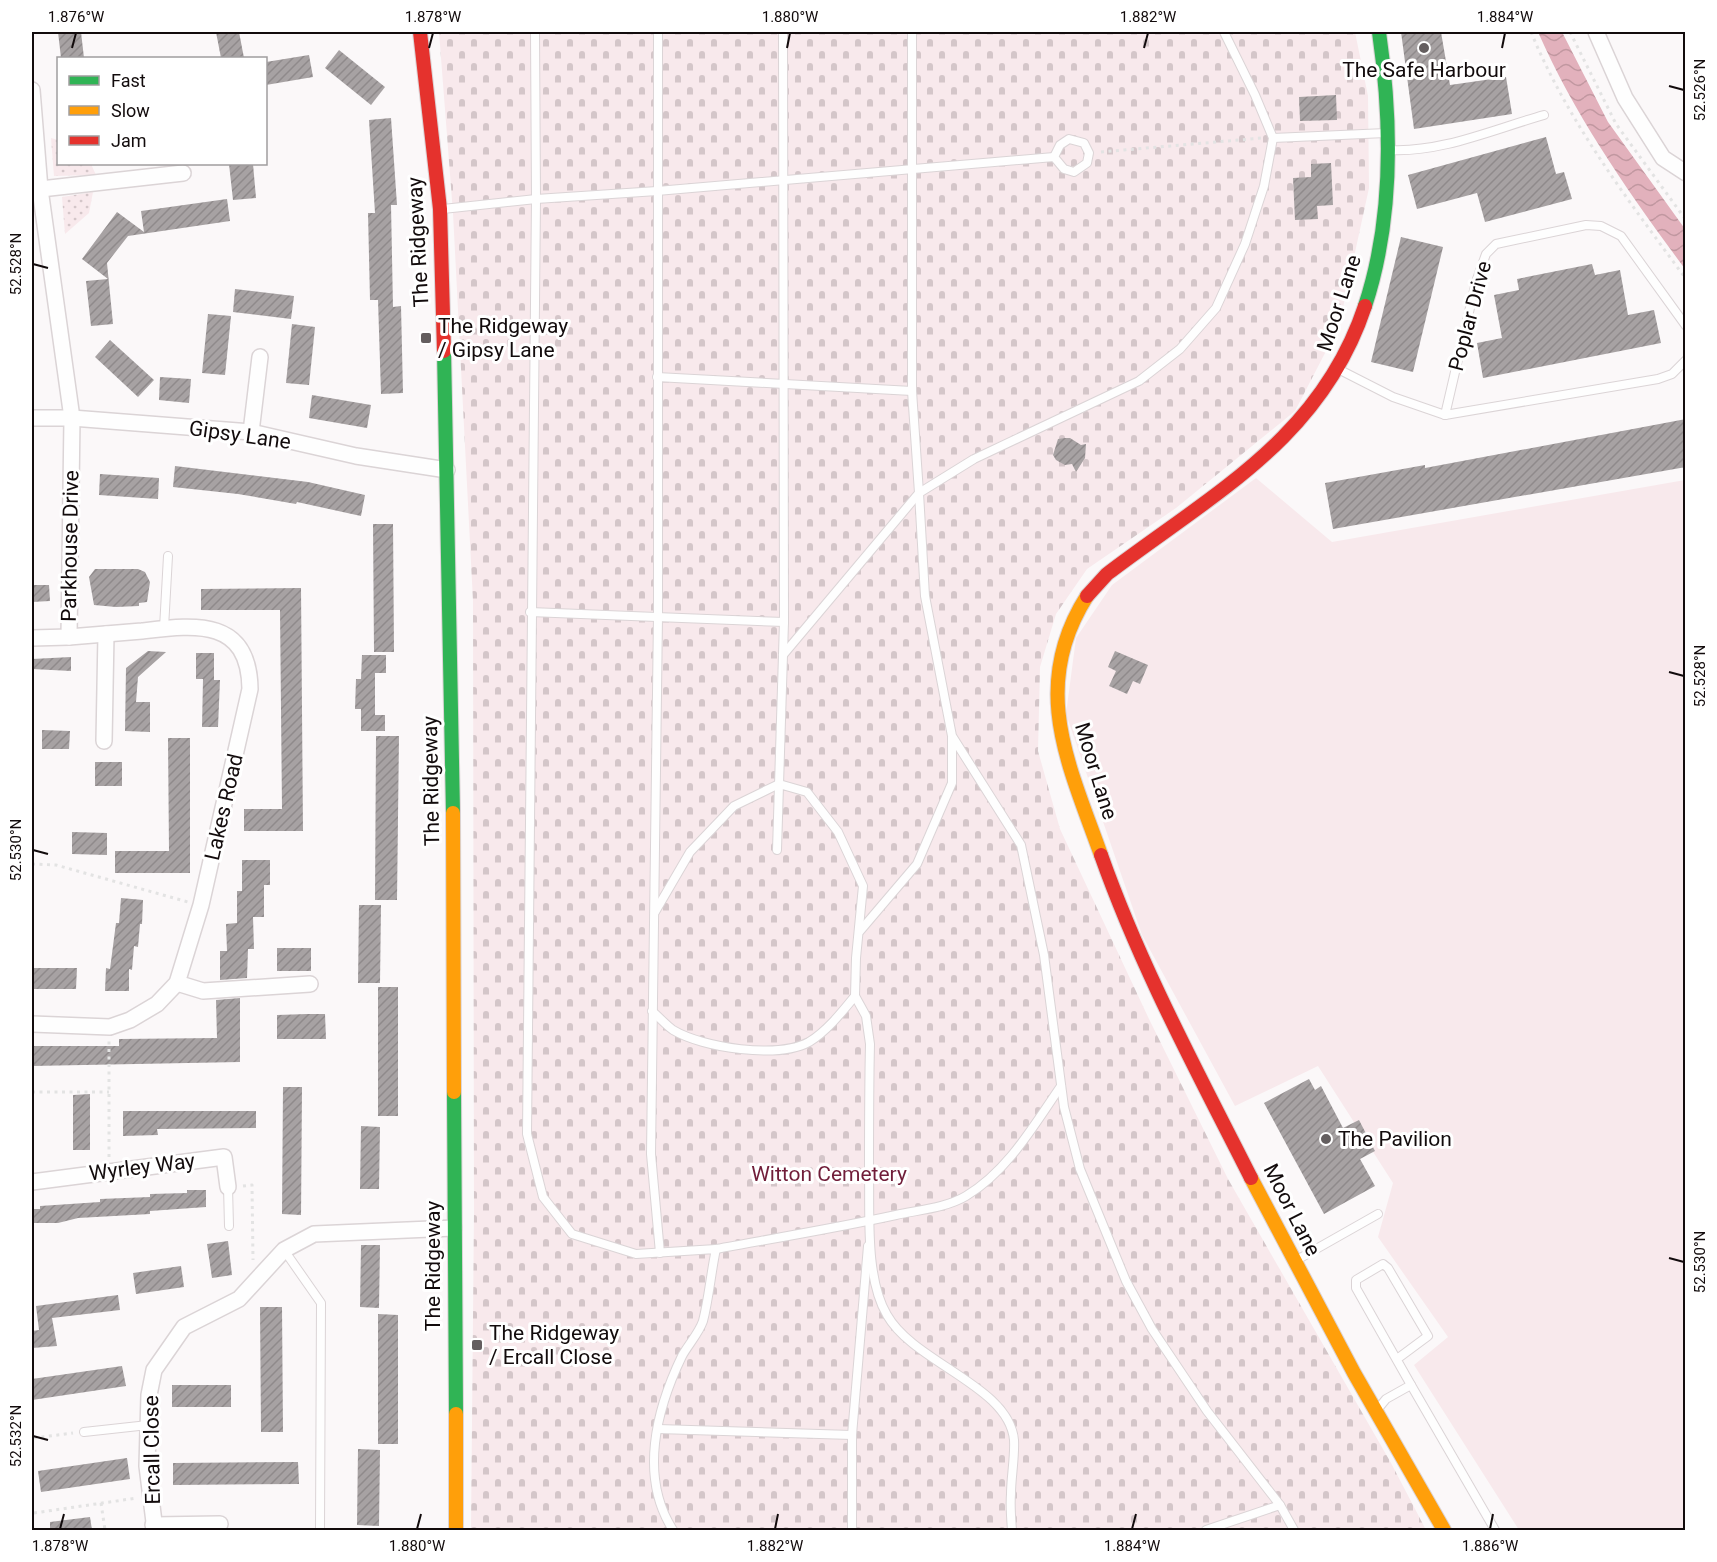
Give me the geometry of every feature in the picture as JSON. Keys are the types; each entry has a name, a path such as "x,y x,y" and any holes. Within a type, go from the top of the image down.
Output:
{"street":[{"name":"The Ridgeway","path":"420,32 440,209 447,470 453,828 456,1530"},
{"name":"Moor Lane","path":"1379,32 1388,84 1388,150 1382,231 1368,296 1353,340 1339,370 1313,406 1280,441 1225,487 1096,584 1064,643 1057,675 1058,725 1074,781 1128,931 1294,1261 1376,1414 1444,1530"},
{"path":"1596,32 1625,98 1663,158 1686,173"},
{"name":"Parkhouse Drive","path":"32,90 36,189 72,418 69,637 32,638"},
{"path":"36,189 183,173"},
{"path":"251,432 260,357"},
{"name":"Gipsy Lane","path":"32,418 72,418 251,432 356,456 447,470"},
{"name":"Lakes Road","path":"32,1024 110,1027 130,1020 157,1004 177,983 201,905 250,689 250,674 240,649 228,637 204,626 69,637"},
{"path":"104,741 106,634"},
{"path":"177,983 203,991 310,984"},
{"name":"Wyrley Way","path":"32,1182 109,1170 224,1157 228,1187"},
{"name":"Ercall Close","path":"220,1524 154,1528 150,1497 149,1395 154,1370 184,1327 238,1299 284,1250 314,1234 454,1228"}],"lane":[{"path":"535,32 536,199 527,1134 543,1197 572,1234 636,1254 716,1249 931,1208 965,1197 985,1181 1022,1144 1061,1086"},
{"path":"657,32 658,616 651,1154 660,1253"},
{"path":"777,850 784,622 781,383 784,180 783,32"},
{"path":"859,932 917,864 952,783 952,736 925,596 912,391 912,32"},
{"path":"783,656 919,493 974,459 1139,381 1179,349 1216,308 1245,244 1264,186 1273,138 1255,94 1224,32"},
{"path":"1388,150 1421,149 1544,115"},
{"path":"1273,138 1388,132"},
{"path":"1069,140 1084,143 1089,153 1087,163 1074,171 1064,169 1054,157 1060,145 1069,140"},
{"path":"440,209 536,199 657,191 1054,157"},
{"name":"Poplar Drive","path":"1445,415 1476,282 1486,254 1496,244 1586,225 1601,226 1621,236 1686,326"},
{"path":"1339,370 1393,397 1445,415 1658,379 1672,374 1686,360"},
{"path":"657,377 912,391"},
{"path":"164,628 168,556"},
{"path":"531,612 784,622"},
{"path":"952,736 1021,845 1044,955 1061,1086 1080,1169 1126,1281 1152,1329 1208,1411 1280,1505 1294,1530"},
{"path":"655,913 690,852 734,806 779,784 807,792 838,832 863,886 855,996 866,1016 870,1044 870,1221 875,1283 887,1315 904,1336 929,1356 979,1389 1004,1411 1014,1438 1010,1498 1012,1530"},
{"path":"652,1011 673,1030 706,1043 779,1050 808,1042 834,1020 855,996"},
{"path":"228,1187 229,1226"},
{"path":"1294,1261 1378,1214"},
{"path":"852,1530 852,1435 870,1221"},
{"path":"673,1530 657,1500 653,1449 668,1388 683,1355 702,1323 716,1249"},
{"path":"284,1250 321,1303 320,1530"},
{"path":"1397,1359 1428,1336 1388,1268 1379,1265 1356,1280 1356,1288 1495,1530"},
{"path":"1376,1414 1379,1406 1386,1399 1411,1385"},
{"path":"84,1432 148,1425"},
{"path":"658,1429 852,1435"},
{"path":"1206,1530 1280,1505"}],"path":[{"path":"1531,32 1542,58 1617,187 1686,279"},
{"path":"1089,153 1244,140"},
{"path":"32,864 56,865 201,905"},
{"path":"109,1170 110,1027"},
{"path":"32,1092 109,1092"},
{"path":"228,1187 252,1185 254,1283"},
{"path":"34,1438 84,1432"},
{"path":"34,1513 150,1497"},
{"path":"101,1503 105,1530"}],"green space":[{"name":"Witton Cemetery","path":"439,32 1355,32 1368,96 1369,188 1339,326 1295,411 1176,508 1087,569 1056,614 1040,667 1038,751 1060,829 1149,1019 1228,1179 1391,1463 1426,1530 471,1530 474,1212 473,601 453,213"},
{"path":"51,138 57,140 57,165 91,165 96,175 54,176"},
{"path":"93,192 89,213 65,234 62,197"},
{"path":"1256,478 1332,542 1685,480 1685,1530 1519,1530 1414,1365 1448,1337 1378,1237 1393,1183 1318,1066 1235,1106 1142,935 1066,714 1076,638 1112,585"}],"water":[{"path":"1538,32 1562,32 1608,122 1685,229 1685,269 1586,125"}],"building":[{"path":"58,32 81,32 84,57 61,57"},
{"path":"216,32 239,32 244,57 221,57"},
{"path":"1401,32 1441,32 1450,85 1506,77 1512,114 1414,129"},
{"path":"339,50 385,87 371,105 325,68"},
{"path":"309,55 313,77 267,85 267,62"},
{"path":"1336,95 1337,120 1300,121 1299,97"},
{"path":"391,118 397,205 391,205 393,307 401,306 403,393 381,394 378,300 370,300 368,213 375,213 369,120"},
{"path":"1546,137 1556,174 1564,172 1572,199 1485,222 1477,193 1417,209 1408,175"},
{"path":"1331,163 1333,205 1317,206 1318,219 1295,220 1293,178 1311,177 1311,164"},
{"path":"229,165 253,165 256,198 233,200"},
{"path":"227,199 230,221 128,236 107,263 113,324 91,326 86,281 108,279 82,259 117,212 144,232 141,211"},
{"path":"1401,237 1443,247 1413,372 1371,362"},
{"path":"1592,264 1595,275 1620,270 1628,315 1654,310 1661,343 1483,378 1477,343 1502,338 1494,295 1519,290 1517,279"},
{"path":"235,289 294,296 291,319 233,312"},
{"path":"208,314 231,316 225,375 202,373"},
{"path":"292,324 315,327 309,385 286,383"},
{"path":"110,340 154,380 138,397 95,357"},
{"path":"160,377 191,379 189,403 159,400"},
{"path":"312,395 371,405 367,428 309,418"},
{"path":"1686,419 1686,467 1333,529 1325,483 1425,465 1425,468"},
{"path":"1070,438 1081,445 1086,444 1085,458 1076,472 1072,464 1065,465 1056,460 1053,455 1058,439"},
{"path":"175,466 308,482 365,495 361,516 297,502 296,504 238,494 173,487"},
{"path":"100,474 159,478 158,499 99,495"},
{"path":"373,524 393,524 394,652 374,652"},
{"path":"95,569 138,569 145,572 150,582 147,602 139,603 139,606 94,605 89,577"},
{"path":"32,585 49,585 50,601 32,602"},
{"path":"301,588 303,831 244,831 244,809 282,809 280,610 201,610 201,589"},
{"path":"148,651 166,652 138,677 136,702 150,702 150,732 125,731 126,668"},
{"path":"1115,651 1148,665 1140,684 1133,681 1127,694 1109,686 1116,671 1108,667"},
{"path":"196,653 214,653 214,680 220,680 218,727 202,727 203,679 196,679"},
{"path":"362,655 386,655 386,673 375,673 375,715 385,715 385,731 361,731 361,709 355,709 356,679 361,679"},
{"path":"71,657 71,671 32,669 32,659"},
{"path":"42,730 70,731 69,749 42,749"},
{"path":"376,736 399,736 397,900 375,900"},
{"path":"168,738 190,738 190,873 115,873 115,851 169,851"},
{"path":"95,762 122,762 122,786 95,786"},
{"path":"72,832 107,833 107,855 72,854"},
{"path":"242,860 270,860 270,885 264,885 264,917 253,917 254,949 248,949 247,978 220,980 220,951 227,951 226,924 237,923 237,891 242,891"},
{"path":"121,898 143,900 142,924 140,924 138,947 134,946 132,970 129,969 129,991 105,991 106,968 110,969 116,923 119,923"},
{"path":"359,905 381,905 380,983 358,983"},
{"path":"277,948 311,948 311,971 277,971"},
{"path":"32,968 77,968 76,989 32,989"},
{"path":"378,987 398,987 398,1116 378,1116"},
{"path":"240,998 240,1062 32,1066 32,1046 119,1046 119,1039 217,1038 216,1000"},
{"path":"325,1014 326,1039 277,1039 277,1015"},
{"name":"The Pavilion","path":"1309,1079 1315,1090 1321,1086 1343,1128 1359,1120 1375,1151 1360,1159 1375,1186 1324,1214 1264,1103"},
{"path":"283,1087 302,1087 301,1215 282,1214"},
{"path":"90,1094 90,1150 73,1150 73,1095"},
{"path":"123,1111 256,1111 256,1128 157,1129 158,1135 123,1136"},
{"path":"361,1126 380,1127 379,1189 360,1189"},
{"path":"187,1190 206,1190 206,1207 150,1211 150,1214 78,1218 58,1223 32,1223 32,1209 40,1209 40,1206 100,1202 100,1199 150,1197 150,1194 187,1193"},
{"path":"228,1241 232,1275 212,1278 207,1244"},
{"path":"361,1245 380,1245 379,1308 360,1307"},
{"path":"181,1266 184,1287 136,1294 133,1273"},
{"path":"118,1295 120,1310 52,1318 57,1346 32,1348 32,1331 39,1330 36,1306"},
{"path":"260,1307 282,1307 283,1432 261,1432"},
{"path":"378,1314 398,1315 398,1444 378,1444"},
{"path":"122,1366 126,1386 32,1400 32,1379"},
{"path":"172,1385 231,1385 231,1407 172,1407"},
{"path":"358,1449 380,1450 379,1526 357,1525"},
{"path":"127,1458 130,1479 41,1492 38,1471"},
{"path":"298,1462 299,1484 173,1485 173,1463"},
{"path":"90,1517 92,1530 50,1530 50,1522"}],"traffic: fast":[{"path":"1365,306 1381,239 1388,170 1386,100 1379,32"},
{"path":"444,351 453,813"},
{"path":"454,1092 456,1414"}],"traffic: slow":[{"path":"1087,596 1070,630 1060,662 1058,694 1060,726 1067,757 1101,855"},
{"path":"453,813 454,1092"},
{"path":"1251,1178 1354,1373 1444,1530"},
{"path":"456,1414 456,1530"}],"traffic: jam":[{"path":"420,32 440,209 444,351"},
{"path":"1087,596 1107,574 1223,489 1259,460 1292,428 1321,393 1346,352 1365,306"},
{"path":"1101,855 1152,979 1251,1178"}],"place":[{"name":"The Safe Harbour","path":"1424,48"},
{"name":"The Ridgeway / Gipsy Lane","path":"426,338"},
{"name":"The Pavilion","path":"1326,1139"},
{"name":"The Ridgeway / Ercall Close","path":"477,1345"}]}
